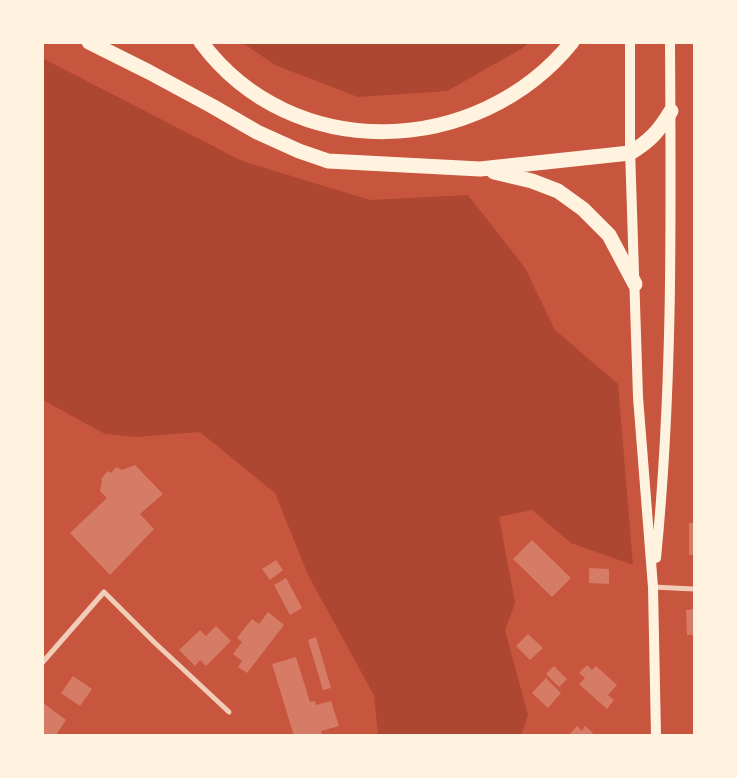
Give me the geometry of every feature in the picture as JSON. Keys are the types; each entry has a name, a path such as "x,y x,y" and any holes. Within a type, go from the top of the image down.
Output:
{"highway":[{"path":"89,42 149,72 257,132 299,151 328,161 480,169 532,180 558,191 583,208 609,235 635,284"},
{"path":"201,42 234,79 248,90 280,108 317,123 357,132 374,133 429,128 480,113 533,81 548,69 572,42"},
{"path":"480,169 630,153 647,142 661,128 671,111"}],"main road":[{"path":"630,42 630,153 638,397 653,587 656,736"},
{"path":"653,587 664,466 668,334 670,42"}],"street":[{"path":"653,587 694,588"},
{"path":"42,663 104,592 229,712"}],"shaded area":[{"path":"243,43 528,43 523,48 447,91 358,97 275,65"},
{"path":"42,58 242,161 370,200 468,195 525,268 555,330 618,384 633,565 571,543 532,510 499,517 515,603 505,630 528,715 521,735 378,735 374,695 308,575 275,493 200,432 137,437 105,434 43,400"}],"building":[{"path":"135,465 163,494 140,514 154,529 110,575 70,533 107,498 100,491 101,479 108,471 111,473 116,467 122,470"},
{"path":"689,523 694,523 694,555 689,555"},
{"path":"532,540 571,578 552,597 513,559"},
{"path":"276,560 283,570 270,580 262,569"},
{"path":"589,568 609,569 609,584 589,583"},
{"path":"286,578 302,608 290,615 274,585"},
{"path":"694,609 694,635 687,635 686,610"},
{"path":"268,612 284,625 247,673 238,667 242,661 233,654 242,642 237,638 252,619 259,624"},
{"path":"216,626 231,641 206,666 200,660 195,666 179,650 200,630 206,636"},
{"path":"528,634 543,648 530,660 516,646"},
{"path":"316,637 331,688 323,690 308,640"},
{"path":"296,657 310,702 315,701 316,705 331,701 339,726 321,731 322,736 294,736 272,664"},
{"path":"587,665 592,670 596,666 617,685 608,695 614,700 607,709 579,684 585,678 579,673"},
{"path":"554,666 567,679 559,687 546,674"},
{"path":"73,676 92,689 80,706 61,693"},
{"path":"546,678 561,693 548,708 532,693"},
{"path":"42,702 66,720 55,736 42,736"},
{"path":"577,726 582,731 585,726 593,733 591,736 568,736"}]}
